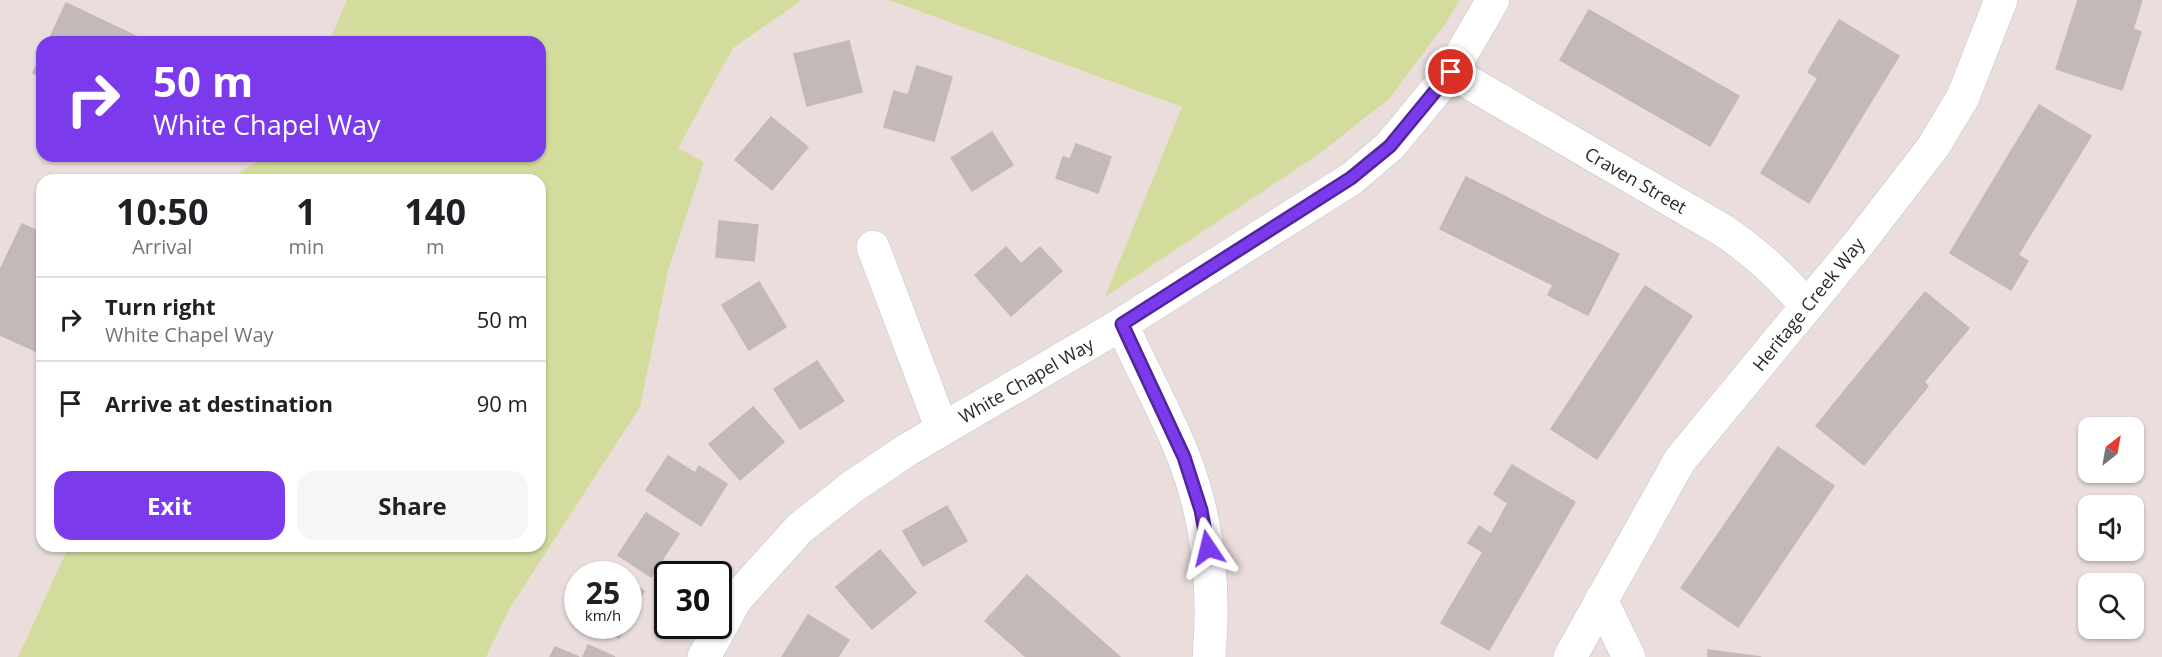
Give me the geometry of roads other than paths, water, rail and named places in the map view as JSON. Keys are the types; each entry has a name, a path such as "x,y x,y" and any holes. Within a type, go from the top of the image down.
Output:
{"street":[{"name":"White Chapel Way","path":"704,657 736,599 800,528 852,487 942,429 1122,324 1351,178 1390,146 1451,72 1493,0"},
{"name":"Heritage Creek Way","path":"1570,657 1680,460 1858,243 1933,147 1963,97 2001,0"},
{"name":"Craven Street","path":"1451,72 1724,231 1783,278 1806,306"},
{"path":"873,247 942,429"},
{"path":"1122,324 1184,457 1201,510 1211,566 1212,623 1209,657"},
{"path":"1601,600 1629,657"}]}
